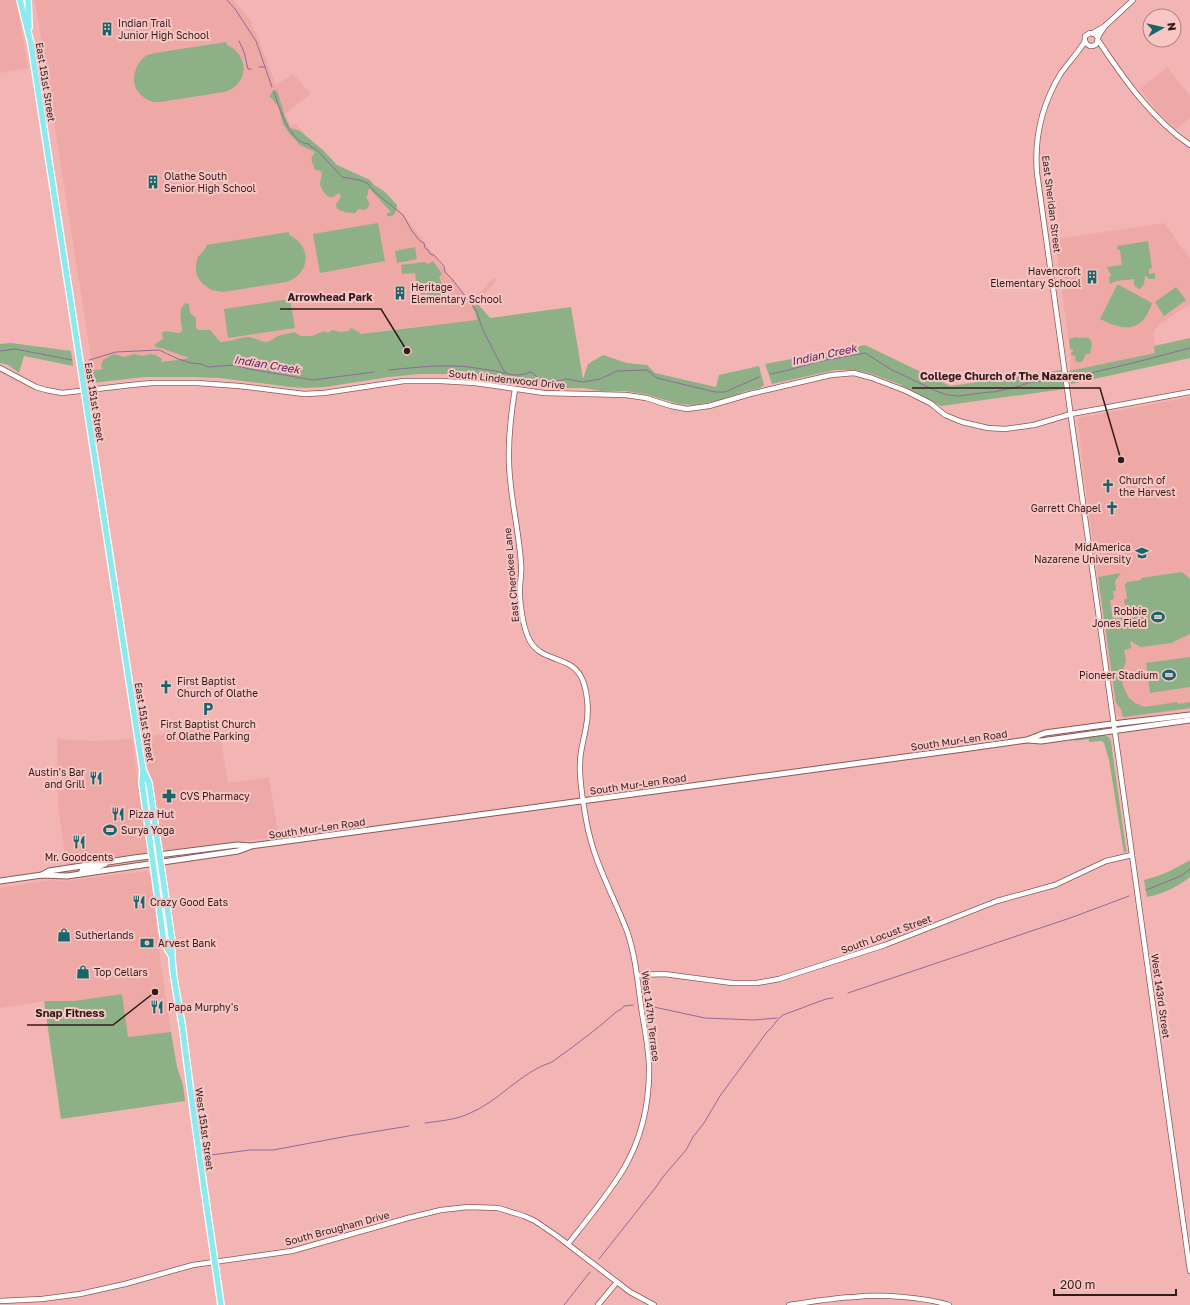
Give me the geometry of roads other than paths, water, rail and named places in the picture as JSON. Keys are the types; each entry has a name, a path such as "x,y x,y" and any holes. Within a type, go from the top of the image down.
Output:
{"main road":[{"name":"East 151st Street","path":"20,0 30,37"},
{"name":"East 151st Street","path":"28,0 30,37 143,770 142,782 152,856"},
{"name":"South Mur-Len Road","path":"1027,740 1045,733 1190,715"},
{"name":"South Mur-Len Road","path":"42,875 49,871 108,861 237,845 252,846 1027,740 1041,741 1190,720"},
{"name":"East 151st Street","path":"143,770 149,783 160,862"},
{"name":"South Mur-Len Road","path":"0,881 42,875 61,876 81,874 238,851 252,846"},
{"name":"West 151st Street","path":"152,856 164,943 171,955"},
{"path":"81,874 83,869 98,867 108,861"},
{"name":"West 151st Street","path":"160,862 172,941 171,955 182,1021 188,1074 221,1305"}],"street":[{"path":"1092,46 1098,43 1098,39 1106,26 1133,0"},
{"path":"1105,52 1085,41 1087,35 1106,26"},
{"path":"1092,33 1097,35 1105,52 1150,109 1163,123 1190,145"},
{"name":"East Sheridan Street","path":"1085,41 1062,72 1044,106 1036,151 1037,173 1114,724"},
{"name":"East Sheridan Street","path":"1078,52 1092,46"},
{"name":"South Lindenwood Drive","path":"0,368 28,383 46,390 62,393 131,384 197,383 239,386 304,394 324,393 414,380 460,382 561,394 626,395 646,398 686,409 720,404 750,394 823,376 848,373 866,376 897,387 930,403 945,415 962,422 988,428 1018,428 1071,414 1190,392"},
{"name":"East Cherokee Lane","path":"515,389 508,453 521,564 521,600 526,629 531,643 537,650 546,656 562,660 575,668 584,684 587,714 580,764 580,778 584,801"},
{"name":"West 143rd Street","path":"1114,724 1190,1271"},
{"name":"West 147th Terrace","path":"568,1244 624,1168 637,1139 642,1123 647,1098 649,1064 648,1047 637,975 628,933 594,854 589,836 584,801"},
{"name":"South Locust Street","path":"637,975 664,974 732,983 757,983 779,978 885,945 997,901 1055,886 1106,861 1132,855"},
{"name":"South Brougham Drive","path":"0,1301 42,1299 80,1294 125,1284 178,1268 292,1251 408,1218 436,1211 468,1206 494,1208 524,1216 545,1227 635,1295 654,1305"},
{"path":"598,1305 617,1282"},
{"path":"789,1305 813,1303 856,1296 926,1300 949,1305"}],"waterway":[{"path":"227,0 235,9 256,41 272,87"},
{"path":"239,41 244,52 248,69 251,69"},
{"path":"259,67 266,67"},
{"path":"274,92 286,124 296,138 316,149 342,177 367,183 376,193 403,215 412,231 420,241 424,243 425,248 444,266 445,272 476,310 483,330 504,371 507,373"},
{"name":"Indian Creek","path":"1070,376 1082,375 1190,348"},
{"name":"Indian Creek","path":"0,351 15,349 72,360"},
{"name":"Indian Creek","path":"89,360 116,352 159,350 178,359 208,367 235,365 249,369 313,380 374,372"},
{"name":"Indian Creek","path":"770,374 821,361 865,353 892,370 936,391 948,395 959,396 994,392 1030,382 1048,381 1061,377"},
{"name":"Indian Creek","path":"388,370 431,366 460,366 515,375 530,372 538,378 552,382 566,379 583,382 600,379 617,371 647,370 657,378 715,392 725,392 759,377"},
{"path":"1146,890 1181,876 1190,869"},
{"path":"848,993 1073,917 1129,896"},
{"path":"599,1259 662,1178 686,1150 720,1096 767,1032 783,1015 826,999 833,998"},
{"path":"425,1123 458,1118 479,1109 530,1073 552,1062 624,1006 633,1005"},
{"path":"649,1006 705,1018 754,1020 777,1018"},
{"path":"211,1155 250,1150 273,1150 409,1126"},
{"path":"564,1305 590,1272"}],"place":[{"name":"Indian Trail Junior High School","path":"107,29"},
{"name":"Olathe South Senior High School","path":"153,182"},
{"name":"Havencroft Elementary School","path":"1092,277"},
{"name":"Heritage Elementary School","path":"400,293"},
{"name":"Arrowhead Park","path":"407,351"},
{"name":"College Church of The Nazarene","path":"1121,460"},
{"name":"Church of the Harvest","path":"1108,486"},
{"name":"Garrett Chapel","path":"1112,508"},
{"name":"MidAmerica Nazarene University","path":"1142,553"},
{"name":"Robbie Jones Field","path":"1158,617"},
{"name":"Pioneer Stadium","path":"1169,675"},
{"name":"First Baptist Church of Olathe","path":"166,687"},
{"name":"First Baptist Church of Olathe Parking","path":"208,709"},
{"name":"Austin's Bar and Grill","path":"96,778"},
{"name":"CVS Pharmacy","path":"169,796"},
{"name":"Pizza Hut","path":"118,814"},
{"name":"Surya Yoga","path":"110,830"},
{"name":"Mr. Goodcents","path":"79,842"},
{"name":"Crazy Good Eats","path":"139,902"},
{"name":"Sutherlands","path":"64,935"},
{"name":"Arvest Bank","path":"147,943"},
{"name":"Top Cellars","path":"83,972"},
{"name":"Snap Fitness","path":"155,992"},
{"name":"Papa Murphy's","path":"157,1007"}]}
